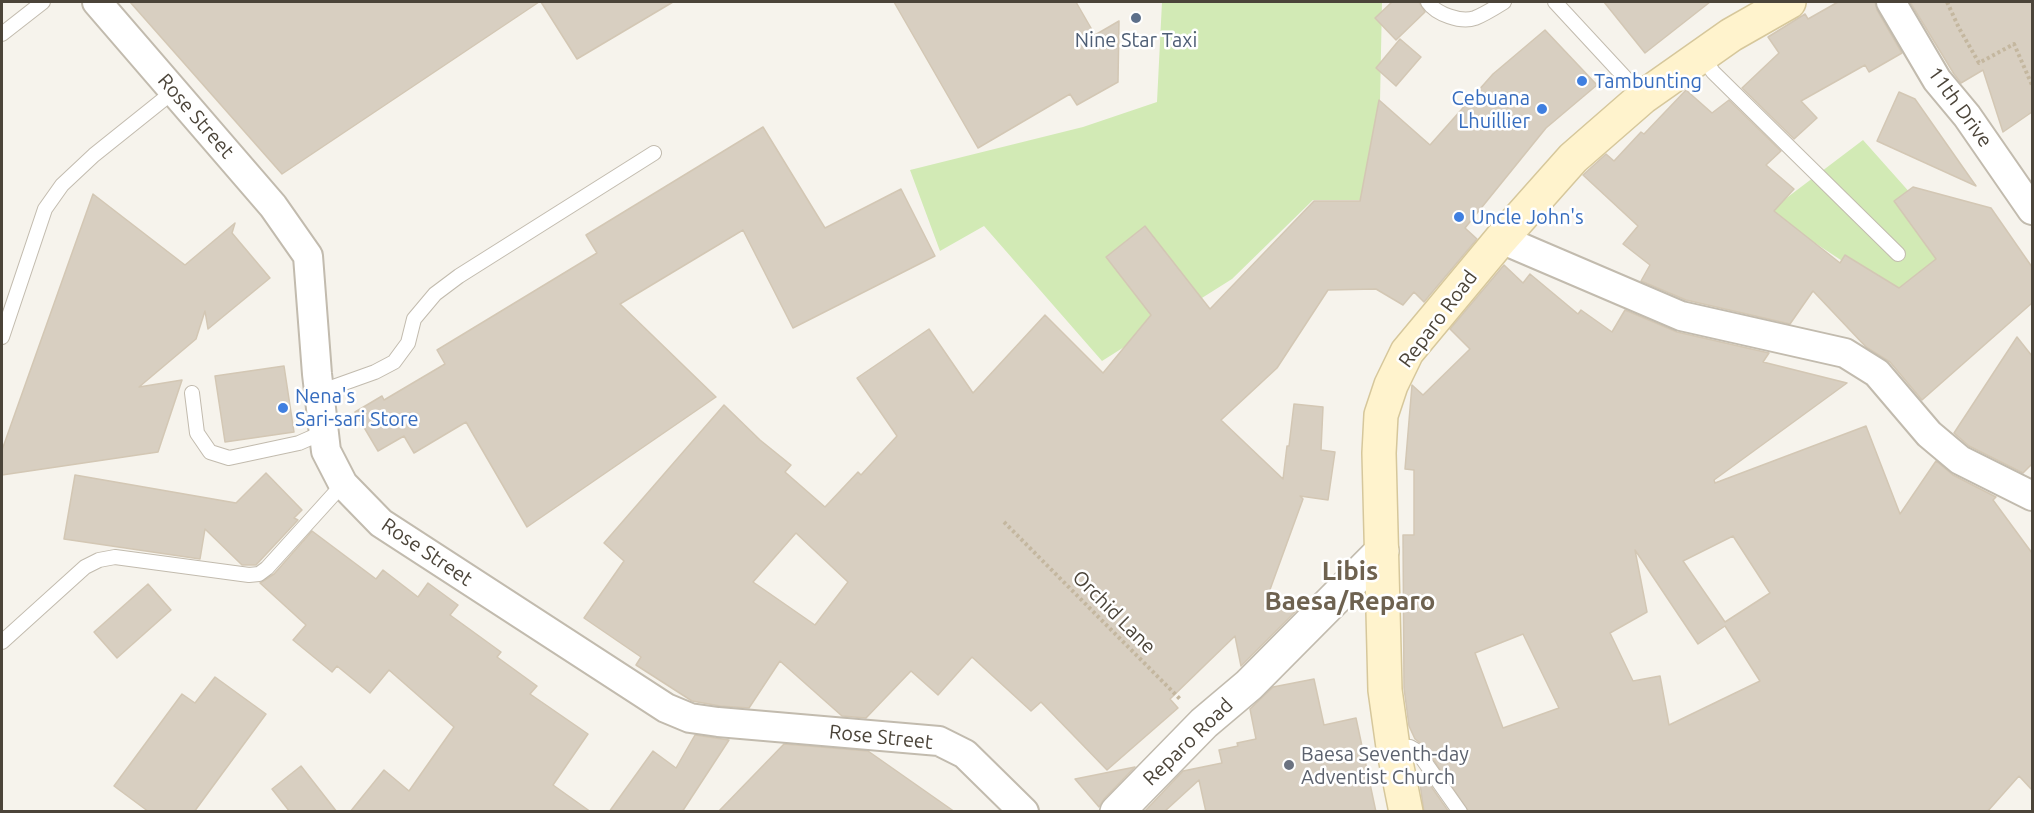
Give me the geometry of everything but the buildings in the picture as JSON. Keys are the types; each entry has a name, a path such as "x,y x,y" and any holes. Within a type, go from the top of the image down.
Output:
{"main road":[{"name":"Reparo Road","path":"1382,551 1381,415 1391,385 1407,352 1501,239 1573,158 1643,97 1731,35 1789,2"},
{"path":"1382,551 1385,690 1406,812"}],"street":[{"name":"Rose Street","path":"97,2 273,206 308,256 326,451 343,484 381,523 666,708 690,718 718,722 939,741 965,754 1024,812"},
{"name":"11th Drive","path":"1891,2 1937,80 1967,116 2032,210"},
{"path":"1501,239 1681,316 1845,353 1877,373 1929,434 1960,460 2032,496"},
{"name":"Reparo Road","path":"1118,812 1204,723 1249,685 1382,551"}],"lane":[{"path":"2,34 43,2"},
{"path":"1428,2 1432,8 1453,17 1473,19 1504,2"},
{"path":"1555,2 1643,97"},
{"path":"1702,56 1713,72 1898,254"},
{"path":"2,337 45,209 56,193 93,155 174,91"},
{"path":"319,393 375,372 394,362 408,343 414,319 435,294 459,276 654,153"},
{"path":"192,393 197,433 210,452 230,458 299,443 324,432"},
{"path":"2,642 85,567 99,560 115,557 235,573 259,574 343,484"},
{"path":"1393,747 1410,747 1418,751 1460,812"}],"path":[{"path":"1947,2 1979,63 2014,44 2032,85"},
{"name":"Orchid Lane","path":"1004,522 1204,723"}],"green space":[{"path":"1162,2 1382,2 1378,200 1313,200 1232,279 1102,361 984,226 940,251 910,170 1083,127 1157,102"},
{"path":"1863,140 1969,259 1903,301 1768,212"}],"place":[{"name":"Nine Star Taxi","path":"1136,18"},
{"name":"Tambunting","path":"1582,81"},
{"name":"Cebuana Lhuillier","path":"1542,109"},
{"name":"Uncle John's","path":"1459,217"},
{"name":"Nena's Sari-sari Store","path":"283,408"},
{"name":"Baesa Seventh-day Adventist Church","path":"1289,765"}],"district":[{"name":"Libis Baesa/Reparo","path":"1350,586"}]}
